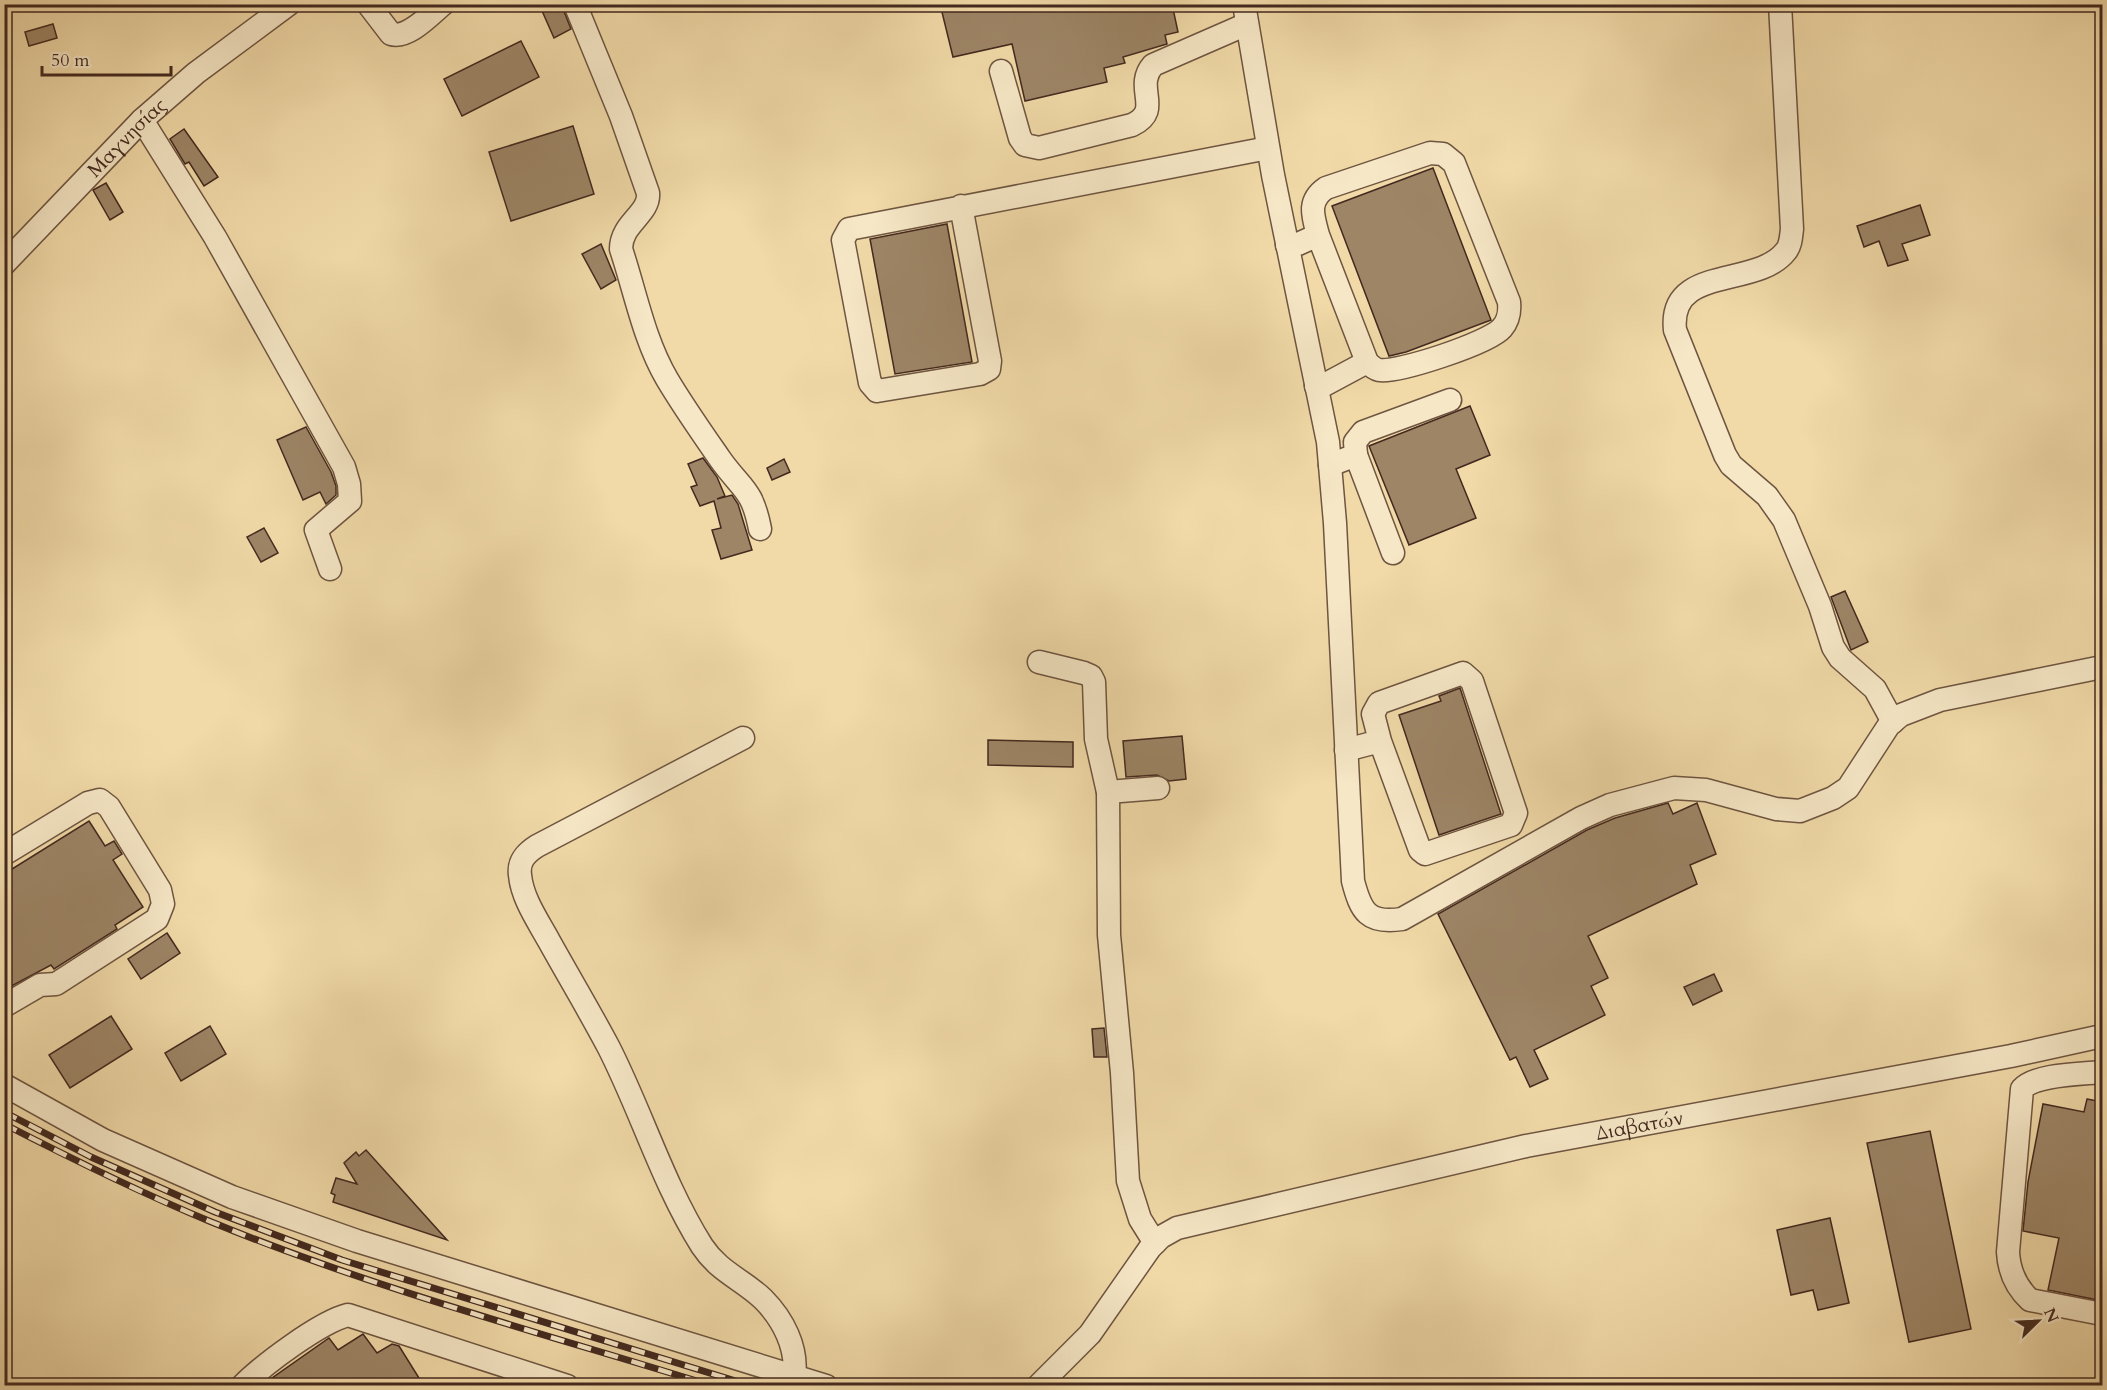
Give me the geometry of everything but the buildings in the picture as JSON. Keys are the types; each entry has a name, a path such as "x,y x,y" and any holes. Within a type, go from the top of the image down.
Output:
{"street":[{"name":"Μαγνησίας","path":"4,264 142,120 196,73 289,4"},
{"path":"368,4 391,34 397,36 408,32 443,4"},
{"path":"575,4 617,105 648,193 645,207 626,227 621,239 621,249 654,349 668,379 726,467 748,490 755,505 760,529"},
{"path":"1780,4 1792,229 1790,242 1786,251 1763,267 1687,292 1676,308 1675,330 1725,455 1731,465 1767,496 1784,520 1820,606 1833,647 1840,658 1875,688 1893,722"},
{"path":"1001,71 1020,138 1025,145 1040,148 1132,125 1144,119 1148,112 1144,81 1153,65 1246,14 1268,148 1328,442 1353,881 1358,900 1364,911 1374,918 1385,921 1402,919 1581,818 1637,796 1674,788 1706,790 1776,809 1800,811 1815,806 1848,788 1893,722 1919,706 2103,667"},
{"path":"142,120 215,237 344,467 349,484 350,501 316,530 317,539 330,569"},
{"path":"961,206 990,361 989,369 980,374 877,391 870,383 843,240 845,234 857,226 961,206 1268,148"},
{"path":"1430,153 1443,154 1454,163 1509,302 1507,321 1493,335 1414,366 1379,370 1367,362 1318,235 1312,206 1318,193 1326,188 1430,153"},
{"path":"1287,245 1298,244 1318,235"},
{"path":"1316,386 1326,384 1367,362"},
{"path":"1393,553 1356,455 1355,442 1362,432 1450,400"},
{"path":"1330,465 1356,455"},
{"path":"1038,1386 1090,1334 1155,1243 1140,1219 1128,1180 1122,1073 1109,934 1108,792 1096,739 1096,694 1091,676 1039,662"},
{"path":"1458,674 1466,675 1472,681 1515,809 1514,822 1511,825 1425,854 1420,850 1380,741 1373,714 1376,706 1458,674"},
{"path":"743,738 527,852 520,862 519,874 532,910 608,1047 677,1202 703,1248 724,1272 763,1299 786,1331 796,1359 794,1376"},
{"path":"1346,750 1380,741"},
{"path":"1108,792 1158,788"},
{"path":"4,854 88,803 100,800 109,807 163,898 157,919 147,926 56,984 40,985 4,1006"},
{"name":"Διαβατών","path":"1155,1243 1177,1228 1526,1146 2011,1056 2103,1036"},
{"path":"2103,1072 2038,1079 2027,1083 2022,1089 2008,1252 2009,1265 2015,1280 2030,1300 2103,1314"},
{"path":"4,1085 103,1140 232,1197 357,1241 826,1386"},
{"path":"242,1386 259,1369 332,1321 348,1315 567,1386"}],"railway":[{"path":"4,1112 91,1157 215,1212 342,1260 752,1386"},
{"path":"4,1124 157,1199 333,1268 713,1386"}]}
